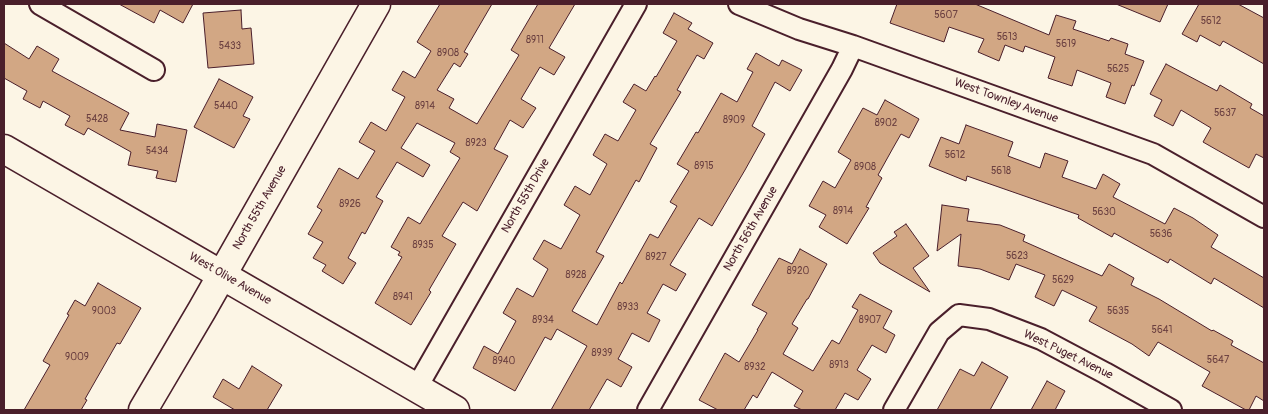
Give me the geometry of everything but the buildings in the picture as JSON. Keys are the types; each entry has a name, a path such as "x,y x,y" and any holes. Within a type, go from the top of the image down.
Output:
{"main road":[{"name":"North 55th Avenue","path":"143,410 376,4"},
{"name":"West Olive Avenue","path":"4,149 222,274 422,398 455,410"}],"street":[{"path":"40,4 154,70"},
{"name":"North 55th Drive","path":"422,398 636,4"},
{"name":"West Townley Avenue","path":"739,4 799,29 853,46 1153,154 1264,217"},
{"name":"North 56th Avenue","path":"648,410 833,86 853,46"},
{"name":"West Puget Avenue","path":"894,410 939,332 959,315 989,319 1041,339 1171,410"}]}
